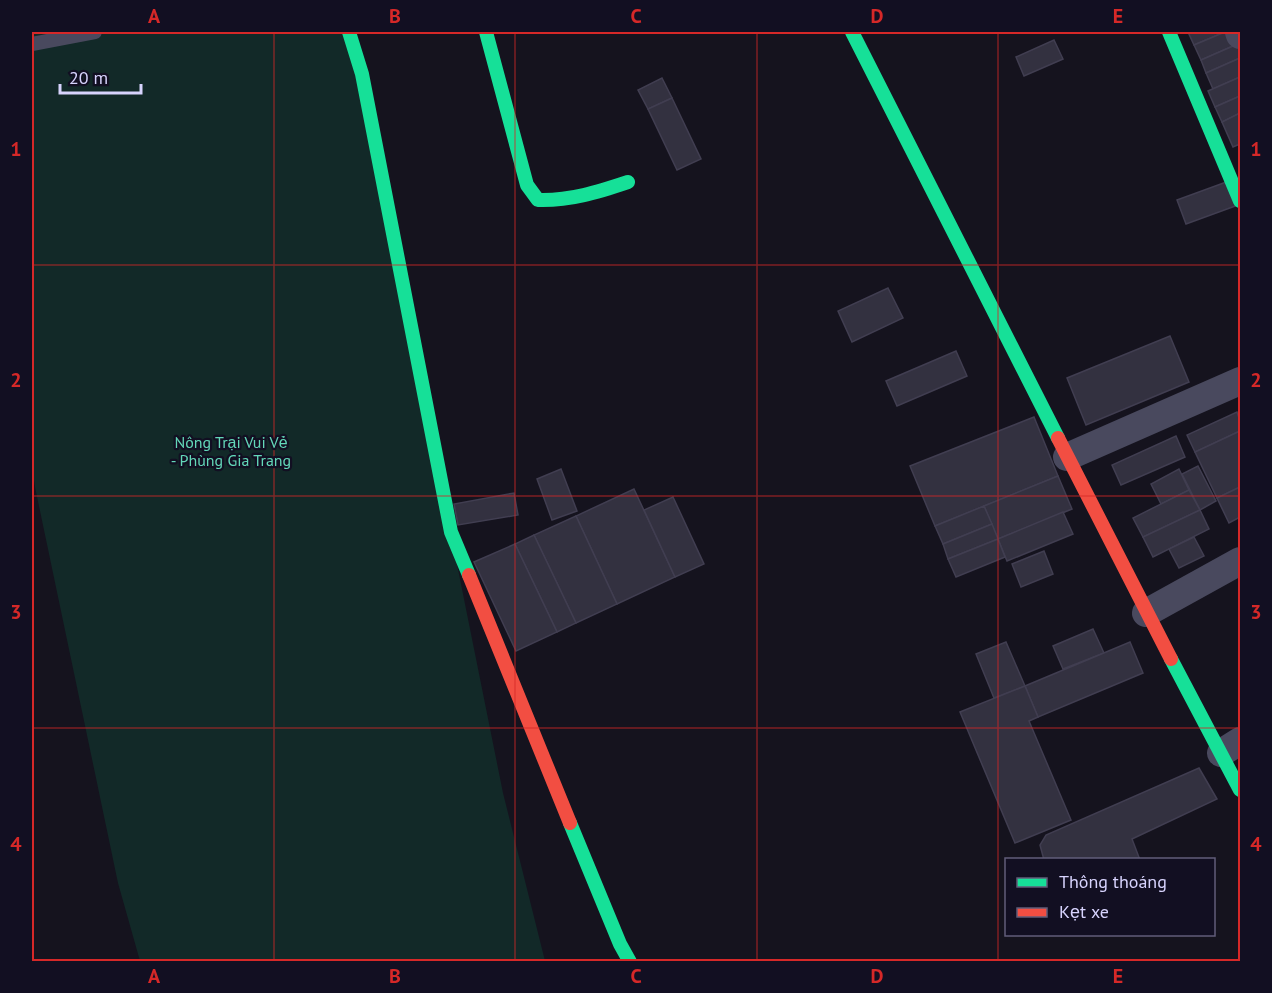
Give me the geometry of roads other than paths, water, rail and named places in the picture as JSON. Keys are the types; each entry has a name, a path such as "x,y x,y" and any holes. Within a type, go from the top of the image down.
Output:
{"street":[{"path":"350,32 362,74 451,532 620,944 630,962"},
{"path":"486,32 527,185 538,200 580,198 628,182"},
{"path":"852,32 1146,613 1231,747 1240,790"},
{"path":"1169,32 1240,201"},
{"path":"1066,457 1240,381"},
{"path":"1146,613 1240,561"}],"lane":[{"path":"32,44 95,32"}],"park label":[{"name":"Nông Trại Vui Vẻ - Phùng Gia Trang","path":"231,451"}]}
